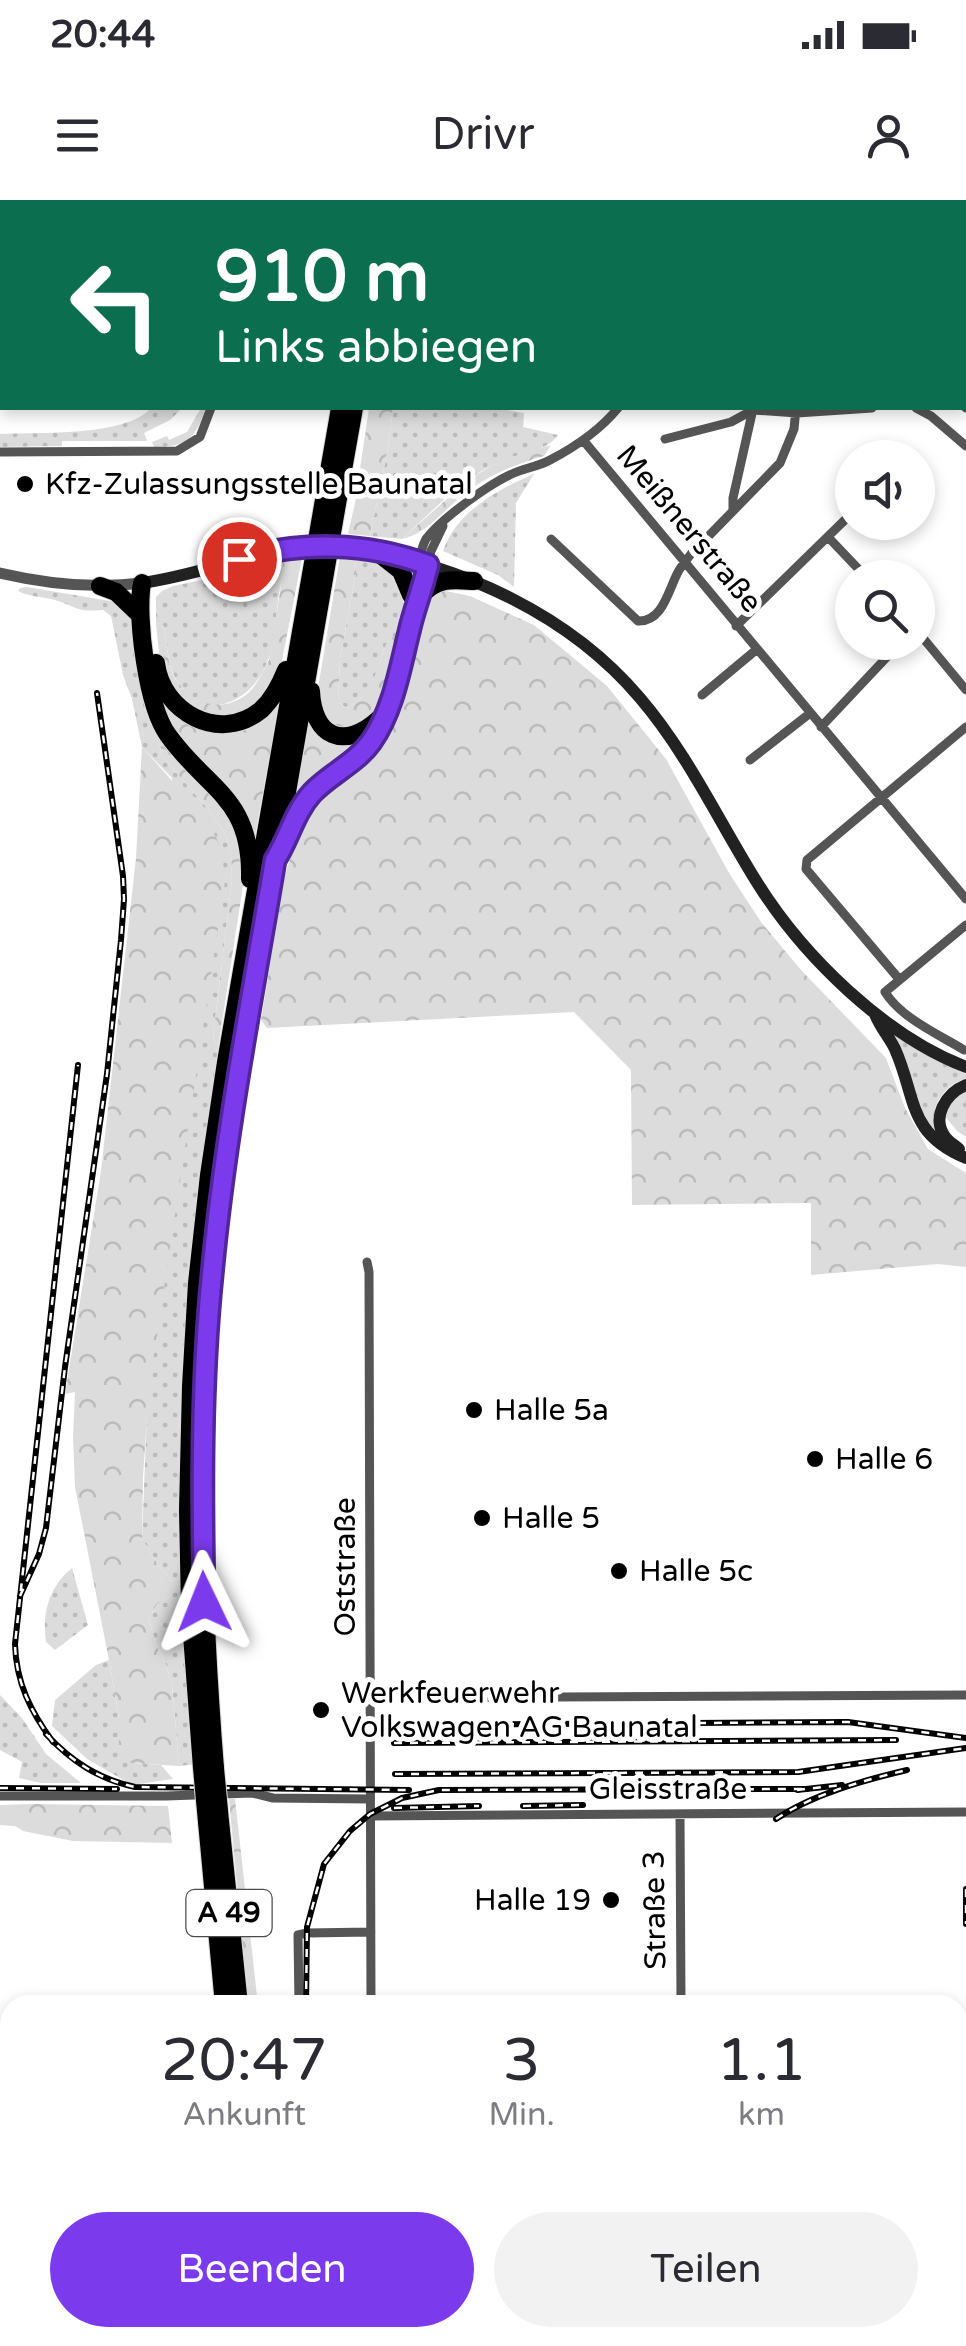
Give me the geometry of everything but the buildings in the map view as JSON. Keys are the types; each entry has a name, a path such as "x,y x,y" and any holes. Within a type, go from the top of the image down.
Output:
{"highway":[{"name":"A 49","path":"223,1995 209,1768 190,1608 190,1386 197,1283 209,1175 248,934 340,410"},
{"name":"A 49","path":"209,1768 202,1510 205,1374 222,1184 354,410"},
{"path":"376,552 401,572 416,595"},
{"path":"275,860 306,800 369,744 398,677 423,563"},
{"path":"416,595 437,582 474,581"},
{"path":"145,582 158,677 174,705 196,719 230,723 258,711 278,688 299,637"},
{"path":"145,582 140,615 157,716 170,738 226,796 243,828 250,865 248,934"},
{"path":"100,586 116,592 140,615"},
{"path":"310,658 314,711 318,723 328,732 356,736 385,711"},
{"name":"A 49","path":"213,1821 238,1995"}],"main road":[{"path":"145,582 292,548 357,548 423,563 474,581 552,622 600,657 666,730 788,928 828,972 911,1038 966,1068"},
{"path":"874,1012 893,1046 922,1125 939,1144 966,1155"},
{"path":"966,1085 948,1097 941,1110 940,1125 946,1138 966,1155"}],"street":[{"path":"0,452 177,451 200,437 209,410"},
{"path":"423,563 426,540 493,484 548,461 583,440 614,410"},
{"path":"665,439 730,422 751,410"},
{"path":"733,509 754,410"},
{"path":"551,539 638,621 654,617 684,563 784,457 796,410"},
{"path":"919,410 966,446"},
{"name":"Meißnerstraße","path":"583,440 966,899"},
{"path":"736,626 835,529"},
{"path":"828,536 850,560"},
{"path":"0,573 100,586 145,582"},
{"name":"Meißnerstraße","path":"702,695 756,650"},
{"path":"935,653 966,690"},
{"path":"821,727 884,660"},
{"path":"750,760 809,714"},
{"path":"899,979 806,864 966,726"},
{"path":"964,1050 907,1015 885,992 966,925"},
{"name":"Oststraße","path":"366,1262 371,1995"},
{"path":"370,1698 966,1695"},
{"path":"0,1796 252,1793 273,1798 370,1799"},
{"name":"Gleisstraße","path":"370,1816 966,1812"},
{"name":"Straße 3","path":"680,1814 682,1995"},
{"path":"298,1995 298,1935 371,1932"}],"green space":[{"path":"148,410 180,410 170,420 144,433 147,441 62,441 62,446 0,447 0,434 102,428 139,417"},
{"path":"200,410 205,410 189,439 154,447 152,442 167,436 169,440 187,432"},
{"path":"369,410 393,410 370,536 348,534"},
{"path":"393,410 507,410 524,413 523,427 558,435 540,449 502,461 474,476 402,539 370,536"},
{"path":"551,445 544,456 480,483 430,524 402,539 468,480 499,461"},
{"path":"534,474 516,503 514,587 498,575 443,551 468,513 506,487"},
{"path":"303,553 278,681 246,712 213,718 185,706 161,673 156,624 164,627 171,669 187,692 216,705 237,700 254,687 269,660 286,555"},
{"path":"286,555 273,643 263,671 243,695 231,702 205,704 193,698 171,668 164,627 156,624 156,597 173,586"},
{"path":"340,556 355,559 356,573 340,658 338,702 347,708 364,695 388,639 400,641 381,702 369,720 351,733 326,725 316,700"},
{"path":"352,557 384,565 394,573 400,582 404,608 400,641 384,649 367,690 347,708 338,702 340,658 356,573"},
{"path":"27,587 116,602 131,611 162,756 208,809 225,834 231,853 232,880 213,1037 215,1044 219,1042 196,1202 182,1366 180,1597 196,1764 179,1766 172,1685 149,1619 157,1604 170,1597 172,1581 142,1539 172,778 142,747 111,616 103,610 80,609 18,591"},
{"path":"441,590 470,596 534,625 607,686 666,759 761,922 801,970 886,1058 905,1108 928,1149 966,1173 966,1267 938,1264 811,1275 811,1203 632,1205 631,1070 574,1012 267,1028 261,1020 284,879 295,842 332,785 379,740 400,697 424,603"},
{"path":"157,686 225,727 281,693 253,847 173,735"},
{"path":"149,708 238,826 244,879 219,1042 215,1044 232,880 231,853 225,834 208,809 151,738 145,711"},
{"path":"309,714 321,732 376,726 294,809"},
{"path":"142,747 208,821 222,850 225,882 149,1387 143,1477 142,1539 172,1581 173,1589 170,1597 157,1604 149,1619 172,1685 179,1766 131,1763 119,1745 119,1718 75,1487 75,1392 65,1394 101,1171 136,858"},
{"path":"888,1029 916,1049 966,1074 966,1079 947,1090 935,1110 935,1125 944,1141 924,1123"},
{"path":"966,1091 966,1137 944,1115 950,1101"},
{"path":"72,1568 88,1625 55,1650 46,1642 46,1611 53,1592"},
{"path":"109,1660 119,1718 119,1745 132,1763 161,1765 173,1779 132,1785 87,1759 52,1726 55,1700 96,1665"},
{"path":"0,1695 22,1718 46,1754 81,1783 41,1783 19,1778 22,1762 0,1750"},
{"path":"229,1799 235,1799 257,1995 247,1995"},
{"path":"0,1805 168,1806 172,1843 73,1841 0,1825"}],"railway":[{"path":"20,1596 46,1528 107,1074 121,940 123,876 97,693"},
{"path":"53,1742 26,1696 15,1644 78,1065"},
{"path":"394,1725 848,1722 966,1738"},
{"path":"46,1734 86,1768 135,1787 409,1790"},
{"path":"394,1743 896,1740"},
{"path":"395,1774 798,1772 966,1748"},
{"path":"776,1819 823,1795 907,1770"},
{"path":"797,1790 842,1785"},
{"path":"0,1788 117,1789"},
{"path":"306,1995 307,1927 324,1864 350,1831 370,1814 402,1798 439,1790 808,1789"},
{"path":"523,1806 583,1805"},
{"path":"394,1808 479,1806"},
{"path":"966,1889 966,1924"}],"place":[{"name":"Kfz-Zulassungsstelle Baunatal","path":"25,484"},
{"name":"Halle 5a","path":"474,1410"},
{"name":"Halle 6","path":"815,1459"},
{"name":"Halle 5","path":"482,1518"},
{"name":"Halle 5c","path":"619,1571"},
{"name":"Werkfeuerwehr Volkswagen AG Baunatal","path":"321,1710"},
{"name":"Halle 19","path":"611,1900"}],"route":[{"path":"204,1602 204,1394 212,1278 235,1096 275,860 306,800 363,751 376,732 394,691 428,565 336,546 292,548 239,559"}]}
